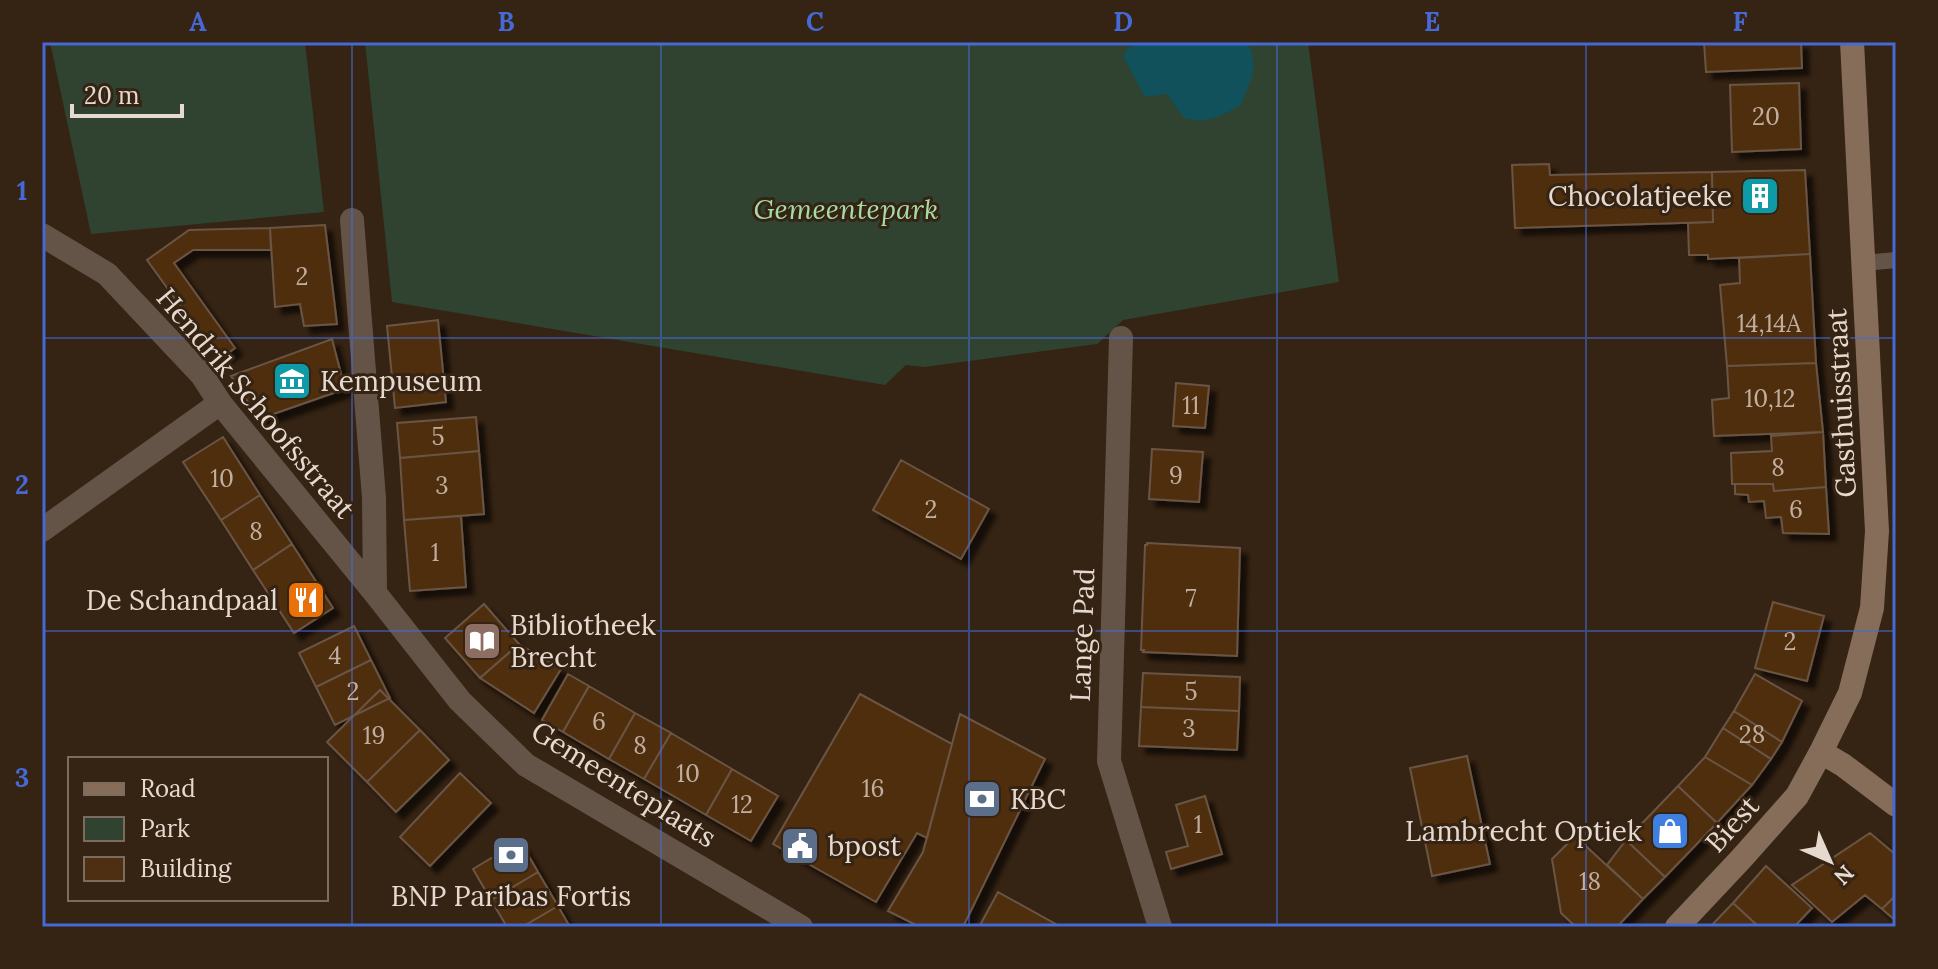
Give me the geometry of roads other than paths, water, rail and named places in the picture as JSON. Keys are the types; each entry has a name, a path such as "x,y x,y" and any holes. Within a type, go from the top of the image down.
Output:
{"main road":[{"name":"Gasthuisstraat","path":"1821,752 1850,693 1872,608 1877,531 1852,42"},
{"path":"1821,752 1896,805"},
{"name":"Biest","path":"1677,927 1797,796 1821,752"}],"street":[{"path":"352,220 374,498 375,593"},
{"name":"Hendrik Schoofsstraat","path":"42,235 107,274 202,375 220,403 375,593"},
{"name":"Lange Pad","path":"1121,338 1109,761 1160,927"},
{"path":"42,530 220,403"},
{"name":"Gemeenteplaats","path":"375,593 460,701 526,765 801,927"}],"lane":[{"path":"1864,263 1896,260"}],"water":[{"path":"1133,42 1247,42 1254,66 1241,105 1214,118 1192,120 1184,118 1167,94 1145,97 1123,56"}],"place":[{"name":"Chocolatjeeke","path":"1760,196"},
{"name":"Kempuseum","path":"292,381"},
{"name":"De Schandpaal","path":"306,600"},
{"name":"Bibliotheek Brecht","path":"482,641"},
{"name":"KBC","path":"982,799"},
{"name":"Lambrecht Optiek","path":"1670,831"},
{"name":"bpost","path":"800,846"},
{"name":"BNP Paribas Fortis","path":"511,855"}],"park label":[{"name":"Gemeentepark","path":"846,209"}]}
